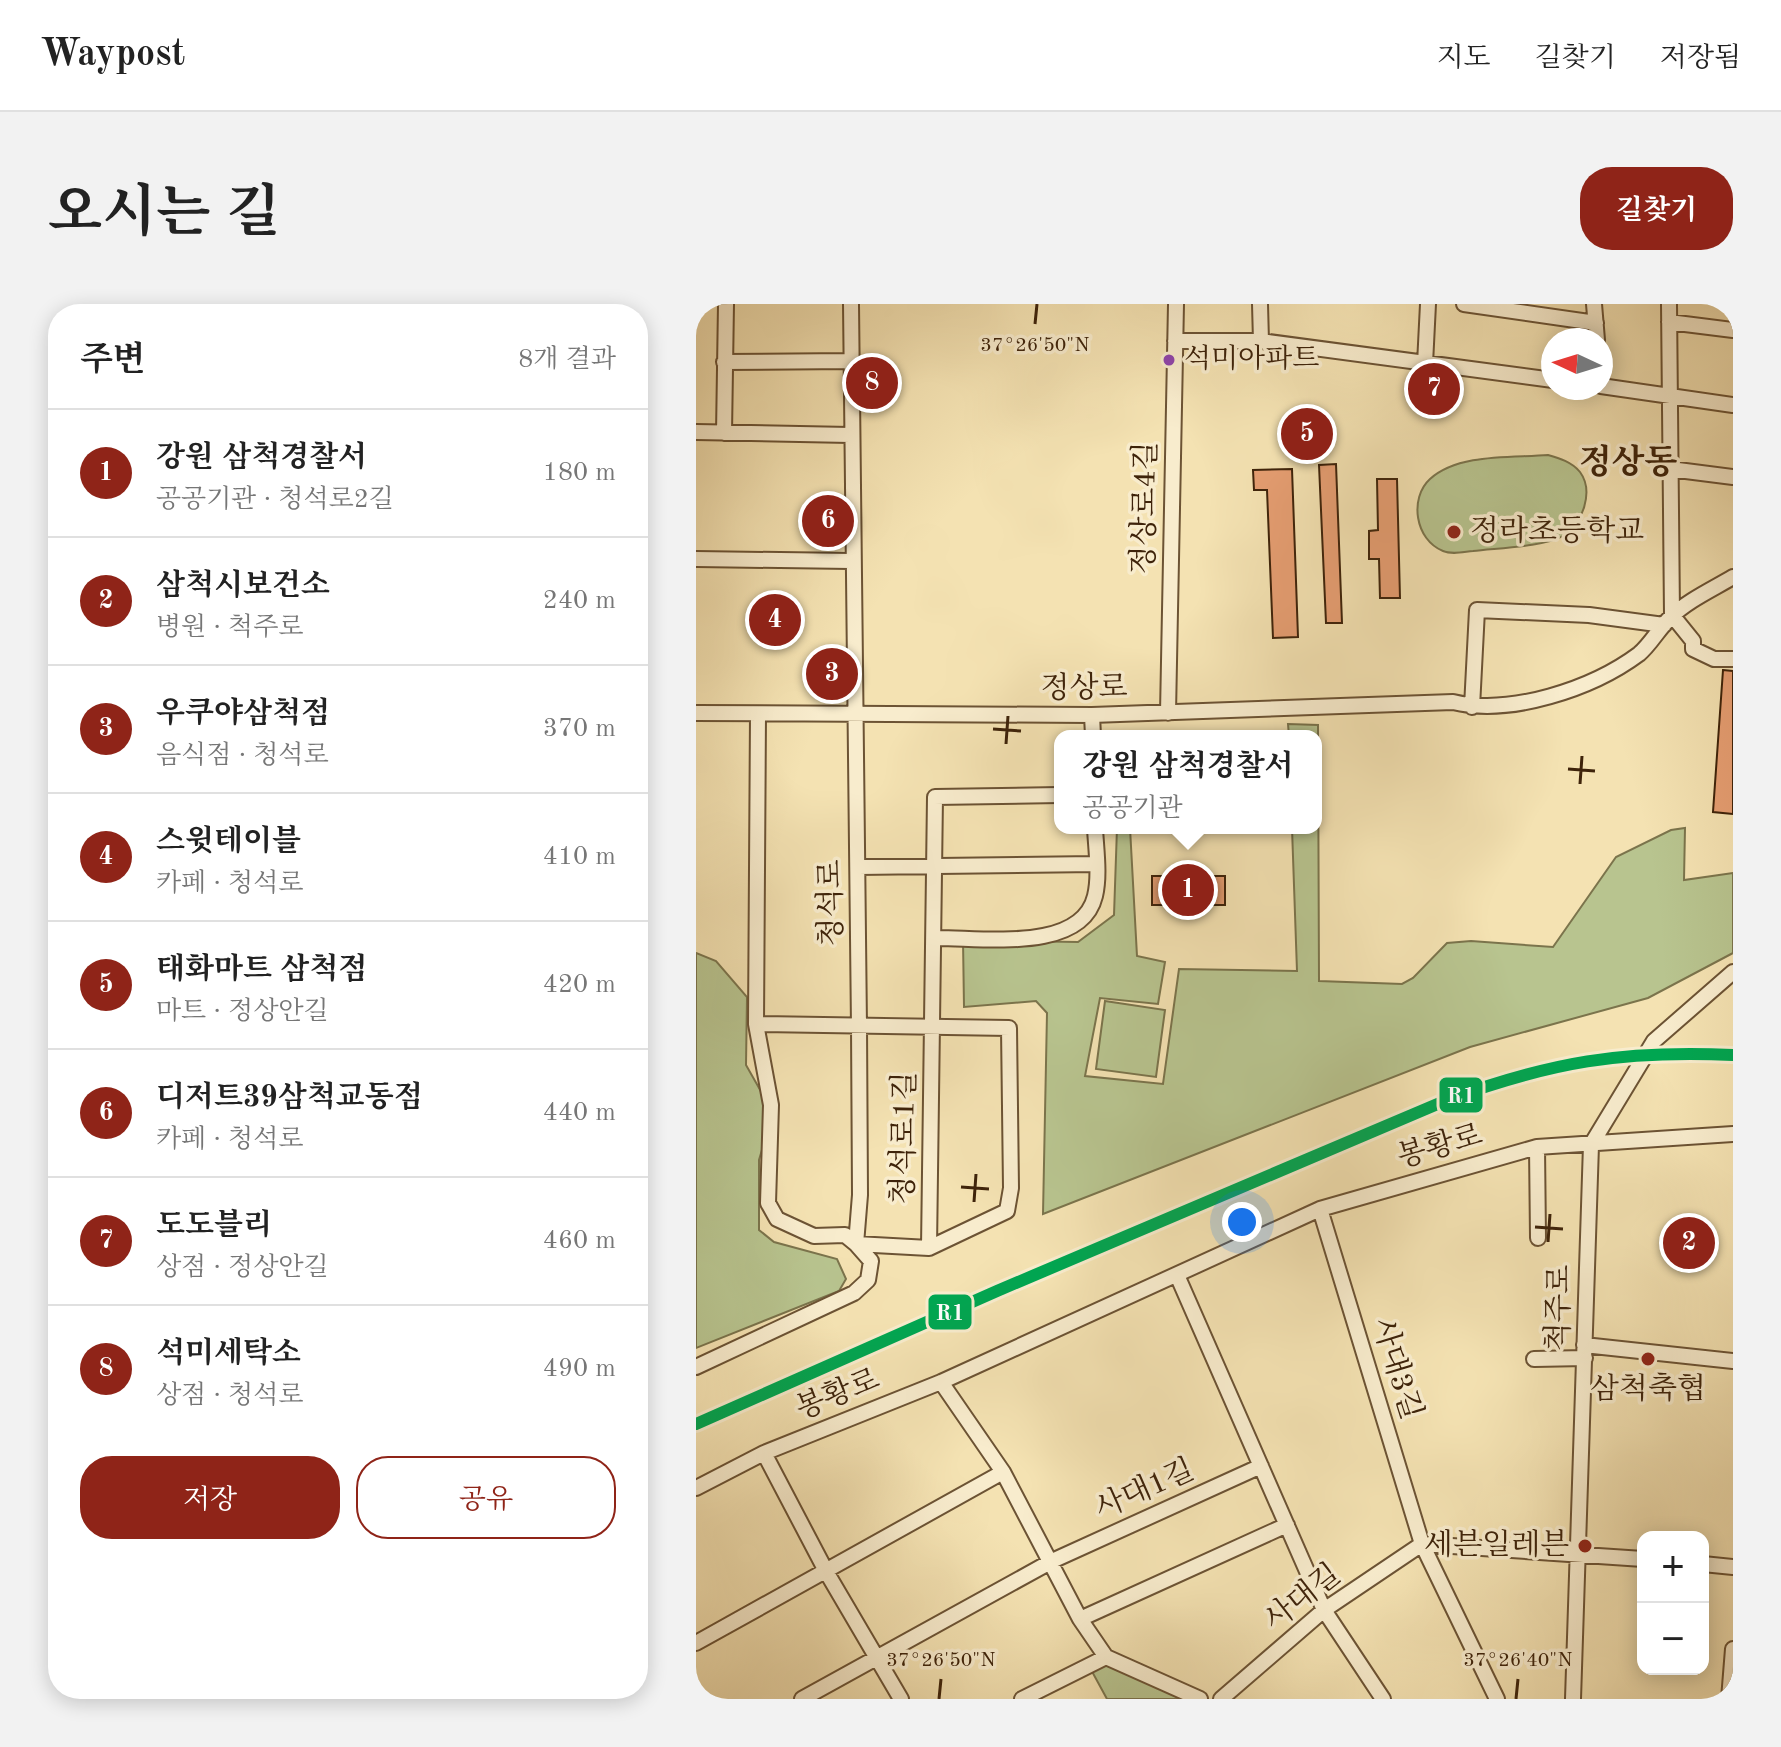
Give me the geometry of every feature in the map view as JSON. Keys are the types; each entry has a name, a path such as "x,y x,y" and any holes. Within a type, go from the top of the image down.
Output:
{"street":[{"path":"724,433 726,304"},
{"name":"청석로","path":"696,1367 854,1293 868,1280 871,1261 856,1244 860,1195 858,867 851,561 851,304"},
{"name":"정상로4길","path":"1168,713 1176,304"},
{"path":"1260,304 1261,341"},
{"path":"1425,364 1428,304"},
{"path":"1464,304 1596,323"},
{"path":"1594,304 1596,328"},
{"path":"1668,620 1669,304"},
{"path":"1669,322 1733,330"},
{"path":"1175,341 1261,341 1541,378"},
{"path":"724,362 851,361"},
{"path":"1613,388 1733,405"},
{"path":"696,432 850,435"},
{"path":"1670,469 1733,477"},
{"path":"696,559 851,561"},
{"name":"정상로","path":"696,713 1092,715 1453,702 1472,707 1529,704 1584,683 1639,654 1668,620 1733,577"},
{"path":"1472,707 1477,610 1668,620 1693,641 1693,649 1714,659 1733,659"},
{"path":"758,715 756,1024 771,1105 768,1203 777,1219 790,1228 814,1236 845,1235 856,1244 929,1248 1007,1211 1011,1188 1009,1028 933,1029"},
{"path":"1092,715 1093,730"},
{"name":"청석로1길","path":"929,1248 935,797 1054,795"},
{"path":"934,938 1040,937 1068,932 1086,917 1095,896 1095,834"},
{"path":"858,867 1096,864"},
{"name":"척주로","path":"1573,1699 1591,1145 1654,1041 1733,972"},
{"name":"청석로1길","path":"756,1024 933,1029"},
{"name":"봉황로","path":"696,1488 764,1453 941,1382 1320,1209 1537,1147 1733,1134"},
{"path":"1537,1147 1538,1238"},
{"name":"사대3길","path":"1320,1209 1422,1544"},
{"path":"1177,1275 1324,1610 1383,1699"},
{"path":"1534,1359 1584,1352 1733,1361"},
{"path":"941,1382 1003,1472 1080,1619 1106,1657 1200,1699"},
{"path":"764,1453 827,1573 901,1699"},
{"name":"사대1길","path":"802,1699 1052,1561 1261,1466"},
{"path":"696,1643 827,1573 1003,1472"},
{"path":"1080,1619 1287,1525"},
{"path":"1497,1699 1422,1544 1637,1558"},
{"name":"사대길","path":"1221,1699 1324,1610 1422,1544"},
{"path":"1709,1565 1733,1567"},
{"path":"1729,1699 1733,1649"},
{"path":"1022,1699 1106,1657"}],"green space":[{"path":"1548,455 1577,469 1586,488 1581,515 1563,536 1532,545 1454,553 1443,551 1426,538 1418,518 1418,507 1423,487 1430,479 1442,471 1471,461"},
{"path":"1288,724 1318,725 1318,730 1288,730"},
{"path":"1685,828 1684,880 1733,873 1733,953 1648,998 1470,1047 1043,1214 1047,1013 1036,1001 964,1007 963,940 1078,942 1114,915 1117,834 1130,834 1137,956 1165,962 1158,1004 1100,998 1085,1076 1163,1084 1179,969 1297,971 1292,834 1318,834 1319,981 1402,984 1413,978 1447,943 1471,941 1553,947 1616,857 1671,830"},
{"path":"696,953 716,961 747,997 746,1065 767,1102 765,1140 759,1160 759,1230 774,1242 837,1259 846,1279 839,1291 696,1348"},
{"path":"1105,1001 1165,1010 1156,1077 1096,1069"},
{"path":"1113,1654 1195,1699 1107,1699 1089,1666"}],"building":[{"path":"1336,464 1342,623 1326,623 1319,465"},
{"path":"1292,469 1298,637 1273,638 1267,490 1254,490 1253,470"},
{"path":"1377,479 1397,479 1400,598 1380,598 1379,559 1369,559 1369,531 1378,530"},
{"path":"1723,670 1733,671 1733,814 1713,812"},
{"path":"1152,876 1225,876 1225,905 1152,905"}],"transit line":[{"name":"R1","path":"696,1424 997,1291 1447,1100 1520,1076 1587,1061 1656,1055 1733,1055"}],"place":[{"name":"석미아파트","path":"1169,360"},
{"name":"석미세탁소","path":"872,383"},
{"name":"도도블리","path":"1434,389"},
{"name":"태화마트 삼척점","path":"1307,434"},
{"name":"디저트39삼척교동점","path":"828,521"},
{"name":"정라초등학교","path":"1454,532"},
{"name":"스윗테이블","path":"775,620"},
{"name":"우쿠야삼척점","path":"832,674"},
{"name":"강원 삼척경찰서","path":"1188,890"},
{"name":"삼척시보건소","path":"1689,1243"},
{"name":"삼척축협","path":"1648,1359"},
{"name":"세븐일레븐","path":"1585,1546"}],"district":[{"name":"정상동","path":"1628,464"}]}
